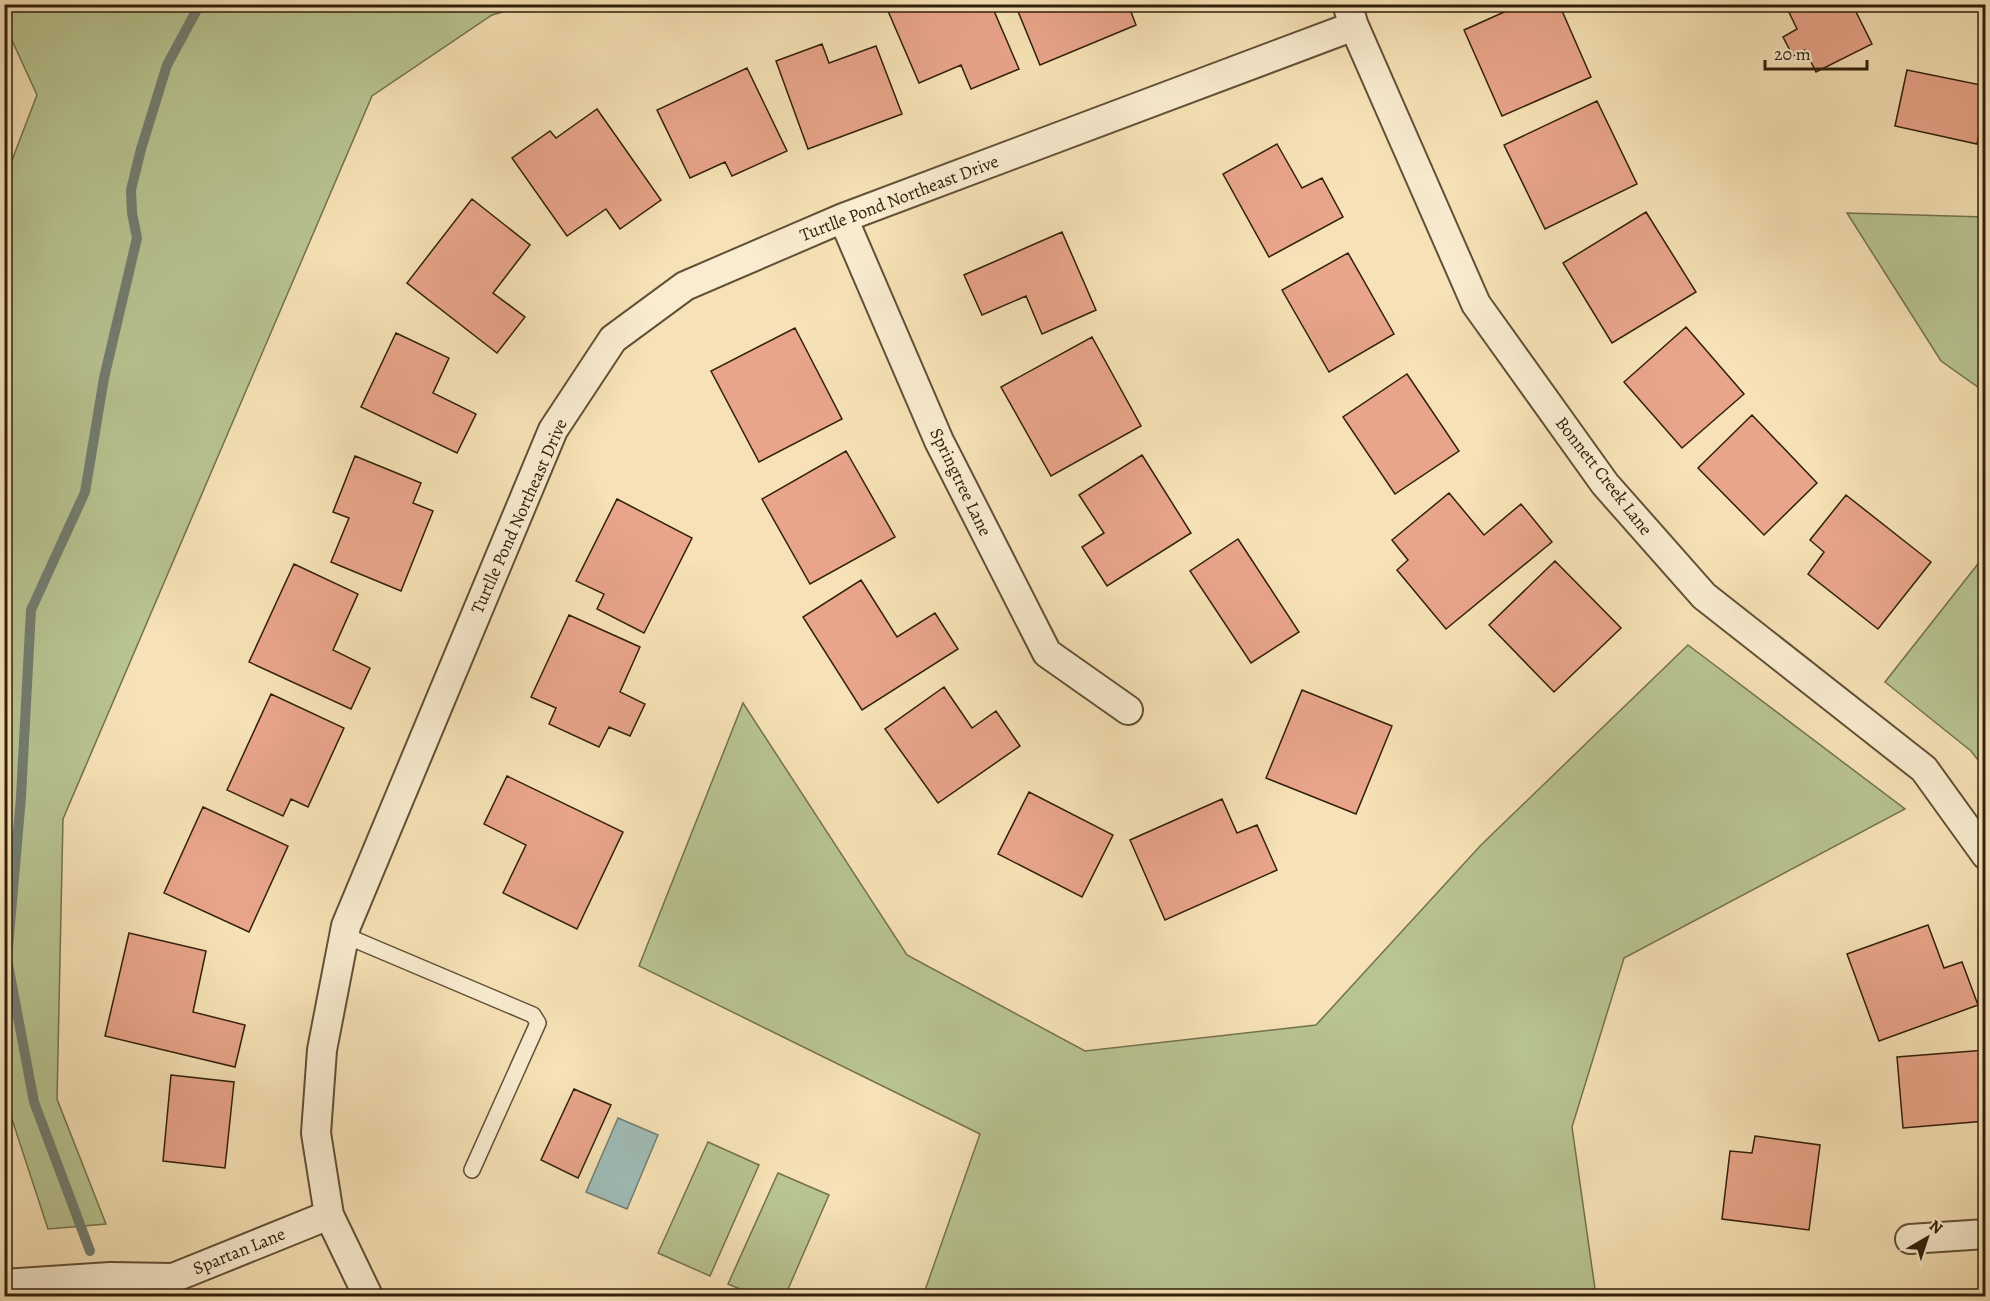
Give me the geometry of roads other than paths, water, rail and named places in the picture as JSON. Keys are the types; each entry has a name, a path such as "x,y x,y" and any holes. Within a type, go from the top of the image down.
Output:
{"street":[{"name":"Turtlle Pond Northeast Drive","path":"368,1296 329,1215 316,1133 321,1050 344,935 553,430 613,339 685,286 843,218 1350,16"},
{"name":"Bonnett Creek Lane","path":"1350,16 1476,304 1605,484 1704,596 1924,768 1986,855"},
{"name":"Springtree Lane","path":"843,218 939,441 1047,653 1128,710"},
{"name":"Spartan Lane","path":"4,1284 110,1277 173,1278 329,1215"},
{"path":"1910,1239 1986,1234"}],"lane":[{"path":"344,935 533,1015 538,1023 472,1170"}],"water":[{"path":"618,1118 658,1135 627,1209 586,1192"}],"waterway":[{"path":"90,1251 34,1102 7,959 21,797 31,610 85,492 104,378 137,238 132,213 131,190 167,65 200,4"}]}
